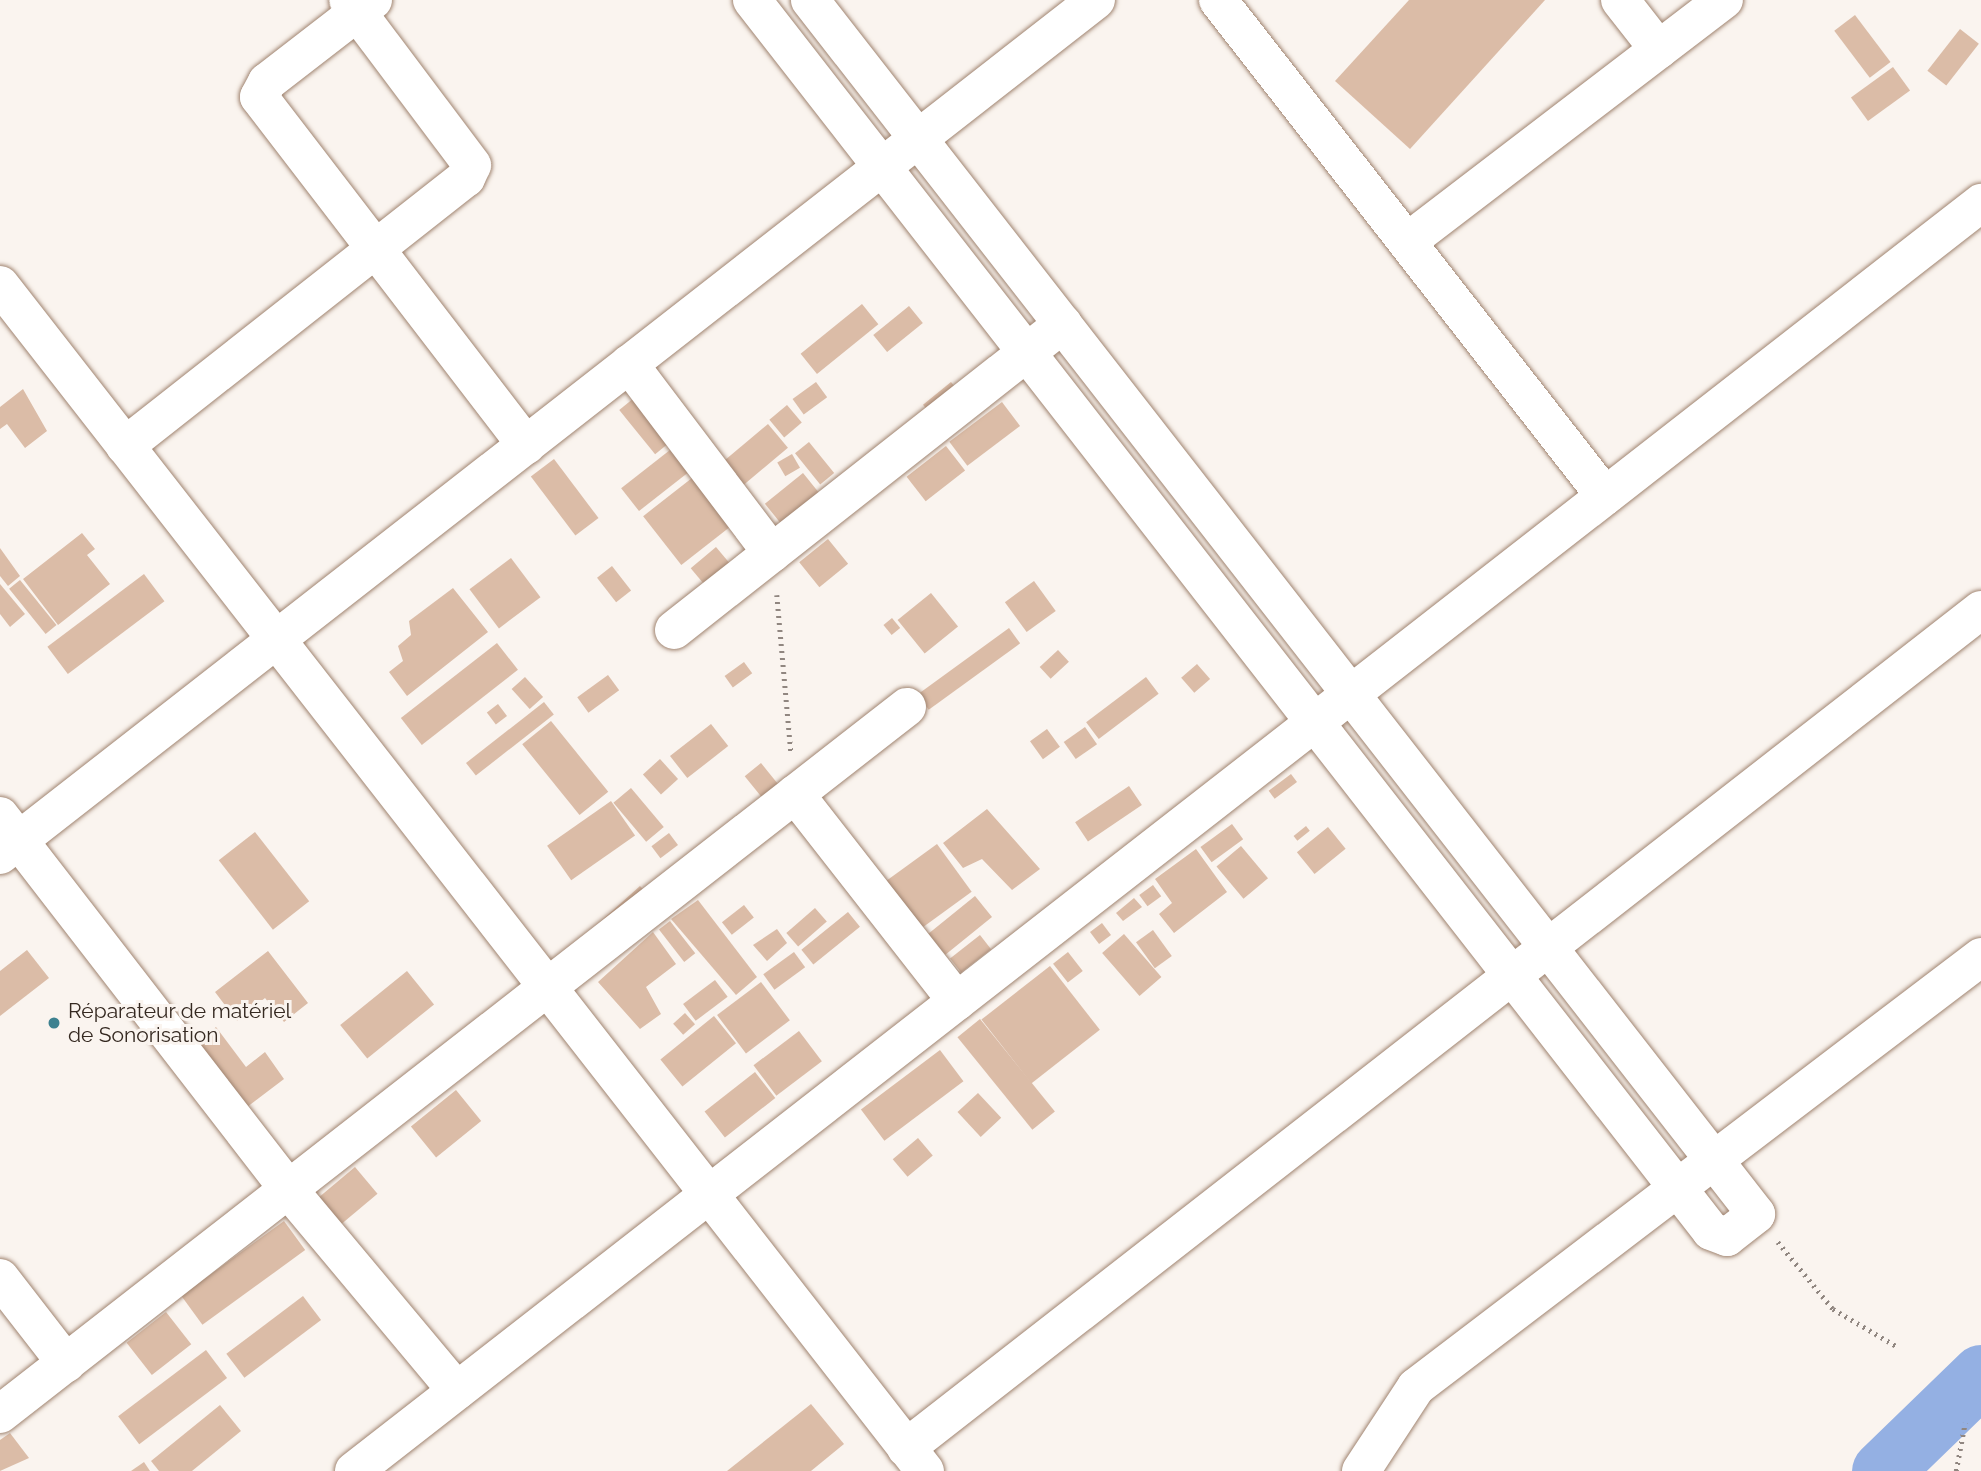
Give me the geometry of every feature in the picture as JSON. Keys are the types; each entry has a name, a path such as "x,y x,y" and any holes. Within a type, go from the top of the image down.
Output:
{"street":[{"path":"752,0 1678,1188 1719,1237 1756,1214 810,0"},
{"path":"457,1391 288,1189 6,837 276,639 1096,0"},
{"path":"1219,0 1605,496"},
{"path":"1620,0 1659,50"},
{"path":"1407,242 1724,0"},
{"path":"125,446 375,251 466,178 472,165 359,4 267,82 259,97 375,251 526,444"},
{"path":"354,1471 1981,203"},
{"path":"4,298 125,446 916,1459 1549,947 1981,610"},
{"path":"674,630 1063,324"},
{"path":"629,364 772,553"},
{"path":"0,1414 907,707"},
{"path":"795,794 957,1001"},
{"path":"1361,1471 1416,1387 1678,1188 1716,1163 1981,957"},
{"path":"0,1278 66,1363"}],"path":[{"path":"772,553 795,794"},
{"path":"1756,1214 1833,1310 1898,1348"},
{"path":"1956,1471 1965,1423"}],"building":[{"path":"1409,0 1545,0 1410,149 1335,81"},
{"path":"1855,15 1891,62 1870,78 1834,31"},
{"path":"1960,29 1979,44 1946,86 1927,71"},
{"path":"1893,67 1910,90 1868,121 1851,98"},
{"path":"862,304 878,324 817,374 801,354"},
{"path":"909,306 923,323 887,352 873,335"},
{"path":"816,382 827,397 804,414 793,399"},
{"path":"951,382 963,397 935,419 923,405"},
{"path":"23,389 47,431 25,448 7,424 0,429 0,407"},
{"path":"634,398 670,442 655,454 619,410"},
{"path":"1002,402 1020,426 967,466 949,442"},
{"path":"787,405 802,423 784,437 769,420"},
{"path":"768,424 788,448 740,488 720,464"},
{"path":"809,442 834,473 820,484 795,453"},
{"path":"946,446 965,470 926,501 907,477"},
{"path":"670,450 688,473 639,511 621,488"},
{"path":"792,454 800,468 785,476 777,463"},
{"path":"554,459 599,518 575,536 531,476"},
{"path":"803,473 826,501 788,532 765,504"},
{"path":"692,478 730,527 681,565 643,516"},
{"path":"82,533 95,549 87,555 110,584 58,625 23,579"},
{"path":"828,539 848,564 819,587 799,562"},
{"path":"716,547 735,570 710,591 691,568"},
{"path":"0,548 20,576 8,586 0,576"},
{"path":"511,558 540,597 499,628 469,589"},
{"path":"612,566 631,590 616,602 597,578"},
{"path":"144,574 164,601 68,674 47,647"},
{"path":"20,580 57,625 46,634 9,589"},
{"path":"1034,581 1056,611 1027,632 1005,602"},
{"path":"0,584 25,614 10,627 0,614"},
{"path":"453,588 488,632 407,696 389,672 403,661 398,646 411,635 409,621"},
{"path":"931,593 958,626 925,653 898,620"},
{"path":"892,618 900,628 892,635 883,625"},
{"path":"1009,628 1020,643 929,710 918,694"},
{"path":"497,643 518,670 422,745 401,718"},
{"path":"1058,650 1069,662 1051,679 1040,667"},
{"path":"744,662 752,673 733,687 725,676"},
{"path":"1197,664 1210,679 1194,693 1181,678"},
{"path":"608,675 619,690 588,713 577,697"},
{"path":"525,677 543,697 530,709 512,689"},
{"path":"1146,677 1159,694 1099,739 1086,722"},
{"path":"544,702 554,715 476,776 466,763"},
{"path":"498,704 507,716 496,724 487,712"},
{"path":"551,721 608,792 580,815 522,744"},
{"path":"711,724 728,746 687,778 670,756"},
{"path":"1085,727 1097,744 1076,759 1064,742"},
{"path":"1047,729 1060,747 1043,759 1030,741"},
{"path":"660,759 678,779 661,794 643,774"},
{"path":"761,763 784,791 767,804 745,776"},
{"path":"1291,774 1297,782 1275,799 1269,791"},
{"path":"1129,786 1142,805 1088,841 1075,822"},
{"path":"631,788 664,827 646,842 613,803"},
{"path":"611,801 635,835 571,880 547,846"},
{"path":"987,809 1040,869 1012,890 982,859 963,868 943,843"},
{"path":"1232,824 1243,839 1212,862 1200,847"},
{"path":"1306,826 1310,831 1297,841 1294,836"},
{"path":"1328,827 1346,849 1315,874 1297,852"},
{"path":"255,832 309,901 273,930 219,860"},
{"path":"669,833 678,845 660,858 651,846"},
{"path":"937,844 972,892 914,933 880,886"},
{"path":"1241,846 1268,878 1243,899 1216,867"},
{"path":"1196,849 1227,892 1174,933 1159,914 1172,903 1155,879"},
{"path":"1153,885 1161,896 1147,906 1139,895"},
{"path":"640,886 650,897 607,936 597,925"},
{"path":"975,896 992,917 945,955 928,934"},
{"path":"1134,898 1142,907 1123,921 1116,913"},
{"path":"698,900 757,977 736,995 671,919"},
{"path":"744,905 754,918 732,935 722,922"},
{"path":"815,908 827,922 798,947 786,933"},
{"path":"848,912 860,927 813,965 801,950"},
{"path":"670,921 695,953 684,962 659,930"},
{"path":"1102,923 1111,935 1099,944 1090,932"},
{"path":"777,929 787,943 767,961 753,945"},
{"path":"1153,930 1172,956 1155,968 1136,942"},
{"path":"653,932 676,964 646,987 661,1014 640,1029 598,982"},
{"path":"1124,934 1161,977 1140,996 1102,953"},
{"path":"980,935 991,949 961,973 950,958"},
{"path":"27,950 49,978 0,1016 0,971"},
{"path":"268,951 308,1003 284,1022 265,998 237,1021 215,992"},
{"path":"794,952 805,967 774,990 763,974"},
{"path":"1068,952 1083,971 1068,983 1053,964"},
{"path":"1050,966 1100,1030 1031,1083 981,1020"},
{"path":"407,971 434,1004 367,1059 340,1025"},
{"path":"715,980 728,997 696,1021 683,1004"},
{"path":"761,982 790,1020 746,1053 717,1015"},
{"path":"685,1013 695,1024 683,1035 673,1024"},
{"path":"714,1016 736,1043 682,1087 660,1059"},
{"path":"980,1019 1055,1111 1032,1130 957,1037"},
{"path":"216,1027 246,1067 265,1052 284,1079 239,1113 190,1047"},
{"path":"799,1031 822,1061 776,1096 753,1065"},
{"path":"940,1050 963,1081 884,1141 861,1110"},
{"path":"755,1072 775,1098 725,1137 705,1111"},
{"path":"456,1090 481,1121 436,1158 411,1127"},
{"path":"978,1093 1001,1118 981,1137 958,1112"},
{"path":"918,1138 933,1156 908,1177 893,1159"},
{"path":"355,1167 377,1194 333,1231 311,1204"},
{"path":"284,1221 305,1250 202,1325 181,1296"},
{"path":"303,1296 321,1320 244,1378 226,1354"},
{"path":"166,1312 191,1344 152,1375 127,1343"},
{"path":"206,1350 227,1378 139,1444 118,1416"},
{"path":"811,1404 844,1444 811,1471 727,1471"},
{"path":"220,1405 241,1431 192,1471 159,1471 151,1461"},
{"path":"10,1433 29,1458 0,1471 0,1440"},
{"path":"144,1462 150,1471 131,1471"}],"waterway":[{"path":"1882,1471 1981,1375"}],"place":[{"name":"Réparateur de matériel de Sonorisation","path":"54,1023"}]}
